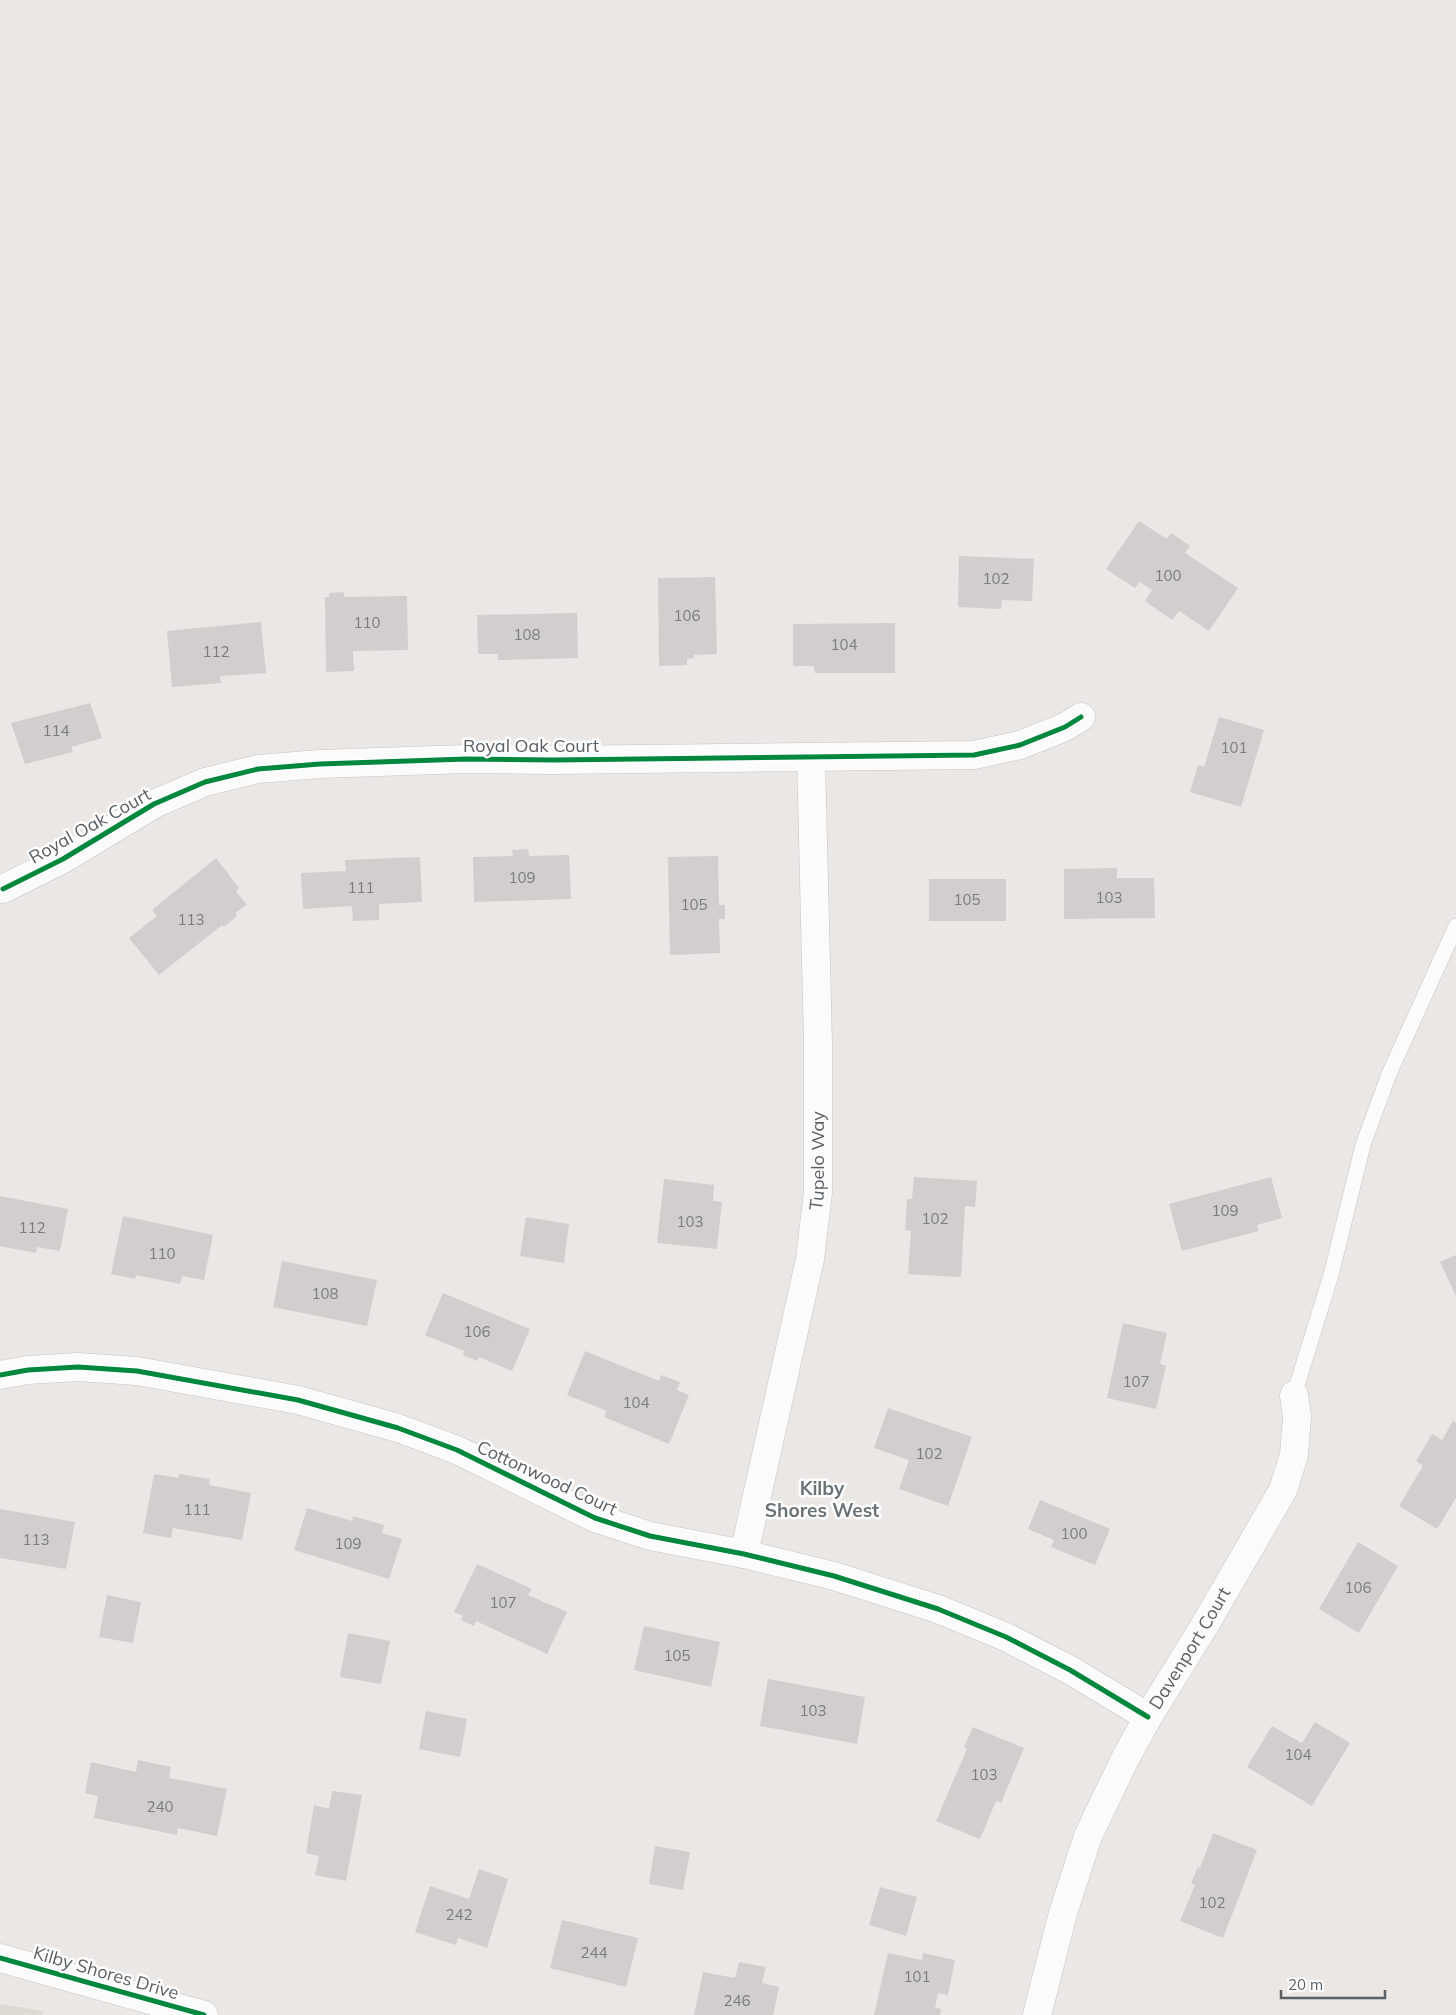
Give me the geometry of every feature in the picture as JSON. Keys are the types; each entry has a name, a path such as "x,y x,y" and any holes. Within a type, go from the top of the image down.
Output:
{"street":[{"name":"Royal Oak Court","path":"3,889 63,860 154,804 204,782 258,769 320,764 466,759 812,758 974,755 1020,745 1081,717"},
{"name":"Tupelo Way","path":"744,1554 810,1259 818,1192 818,1043 812,758"},
{"name":"Cottonwood Court","path":"0,1375 28,1370 78,1367 136,1371 298,1400 398,1428 457,1450 595,1518 650,1536 744,1554 834,1576 938,1609 1006,1637 1070,1670 1148,1718"},
{"name":"Davenport Court","path":"1037,2015 1063,1913 1088,1836 1125,1759 1148,1718 1283,1490 1294,1455 1297,1417 1294,1395"},
{"name":"Kilby Shores Drive","path":"0,1958 204,2015"}],"lane":[{"path":"1294,1395 1334,1266 1363,1145 1389,1074 1456,926"}],"shaded area":[{"path":"0,2004 44,2011 41,2015 0,2015"}],"building":[{"path":"1139,521 1167,539 1171,533 1190,546 1185,553 1238,588 1209,631 1179,611 1172,620 1145,601 1152,590 1140,582 1135,588 1106,569"},
{"path":"959,556 1034,559 1032,601 1002,600 1001,609 958,607"},
{"path":"715,577 717,654 694,655 694,658 687,659 687,665 659,666 658,578"},
{"path":"344,592 344,597 407,596 408,650 353,651 354,671 326,672 325,597 329,597 329,593"},
{"path":"577,613 578,658 498,660 498,654 478,654 477,615"},
{"path":"261,622 266,673 220,676 221,683 172,687 167,631"},
{"path":"895,623 895,673 815,673 814,666 793,666 793,624"},
{"path":"90,703 102,738 71,747 73,752 25,764 11,723"},
{"path":"1219,717 1264,730 1241,807 1190,792 1198,765 1204,767"},
{"path":"528,849 529,856 569,855 571,899 474,902 473,857 513,856 512,850"},
{"path":"718,856 719,905 725,905 725,919 719,919 720,953 670,955 668,857"},
{"path":"420,857 422,902 379,904 379,920 353,921 352,906 303,909 301,873 346,871 345,860"},
{"path":"216,858 239,888 236,891 247,905 235,913 237,916 224,927 222,925 159,975 129,938 157,916 152,910"},
{"path":"1117,868 1117,878 1154,878 1155,918 1064,919 1064,869"},
{"path":"929,879 1006,879 1006,921 929,921"},
{"path":"914,1177 977,1181 975,1207 965,1206 961,1277 908,1274 911,1231 905,1230 907,1199 912,1199"},
{"path":"1271,1177 1282,1218 1257,1225 1259,1231 1182,1251 1169,1204"},
{"path":"664,1179 714,1185 713,1201 722,1202 717,1249 657,1243"},
{"path":"0,1196 68,1209 60,1251 37,1247 36,1253 0,1246"},
{"path":"123,1216 213,1235 204,1280 182,1276 180,1284 136,1275 135,1279 111,1274"},
{"path":"526,1217 569,1224 564,1263 520,1256"},
{"path":"1456,1255 1456,1296 1440,1262"},
{"path":"282,1261 377,1280 367,1326 273,1307"},
{"path":"443,1293 530,1329 512,1371 479,1357 477,1361 463,1355 464,1351 425,1335"},
{"path":"1123,1323 1167,1333 1160,1364 1166,1366 1156,1409 1107,1398"},
{"path":"585,1351 659,1381 661,1375 680,1382 677,1390 689,1395 669,1444 604,1417 607,1411 567,1395"},
{"path":"888,1408 972,1437 948,1506 899,1489 909,1460 874,1448"},
{"path":"1453,1421 1456,1423 1456,1498 1437,1529 1399,1506 1423,1466 1416,1461 1432,1434 1442,1440"},
{"path":"154,1474 179,1478 179,1474 210,1479 209,1485 251,1493 242,1540 173,1528 171,1538 143,1533"},
{"path":"1040,1500 1110,1529 1095,1565 1051,1547 1054,1540 1028,1529"},
{"path":"307,1508 352,1521 353,1516 384,1525 382,1533 402,1539 389,1579 294,1550"},
{"path":"0,1509 75,1522 66,1569 0,1558"},
{"path":"1358,1542 1398,1566 1359,1633 1319,1609"},
{"path":"477,1564 532,1589 528,1595 567,1612 547,1654 476,1621 474,1626 461,1620 463,1616 454,1612"},
{"path":"107,1595 141,1602 133,1643 99,1637"},
{"path":"644,1626 720,1642 711,1687 634,1670"},
{"path":"348,1633 390,1641 381,1684 340,1677"},
{"path":"768,1679 865,1697 857,1744 760,1726"},
{"path":"426,1711 467,1719 460,1757 419,1749"},
{"path":"1315,1722 1350,1743 1312,1806 1247,1767 1272,1726 1302,1743"},
{"path":"973,1727 1024,1748 1001,1803 996,1801 980,1839 936,1821 967,1749 964,1747"},
{"path":"138,1760 171,1767 169,1778 227,1789 217,1836 178,1828 177,1835 94,1818 98,1796 85,1793 91,1762 136,1772"},
{"path":"332,1791 362,1795 346,1881 315,1875 319,1856 306,1853 314,1805 329,1809"},
{"path":"1213,1833 1257,1850 1223,1938 1180,1921 1195,1885 1191,1883 1198,1867 1200,1868"},
{"path":"655,1846 690,1852 683,1890 649,1884"},
{"path":"479,1869 508,1879 487,1948 458,1938 456,1945 415,1932 430,1886 469,1899"},
{"path":"880,1887 917,1897 906,1936 869,1925"},
{"path":"562,1920 638,1938 626,1987 550,1968"},
{"path":"888,1953 922,1960 923,1953 955,1960 948,1995 938,1993 935,2008 941,2009 940,2015 874,2015"},
{"path":"739,1962 766,1967 762,1983 779,1987 773,2015 694,2015 703,1972 735,1978"}],"cycle path":[{"path":"3,889 63,859 154,804 205,782 258,769 320,764 466,759 554,760 974,755 1020,745 1065,727 1081,717"},
{"path":"0,1375 28,1370 78,1367 137,1371 298,1400 398,1428 457,1450 595,1518 650,1536 744,1554 834,1576 938,1609 1006,1637 1070,1670 1148,1717"},
{"path":"0,1958 204,2015"}],"district":[{"name":"Kilby Shores West","path":"822,1499"}]}
